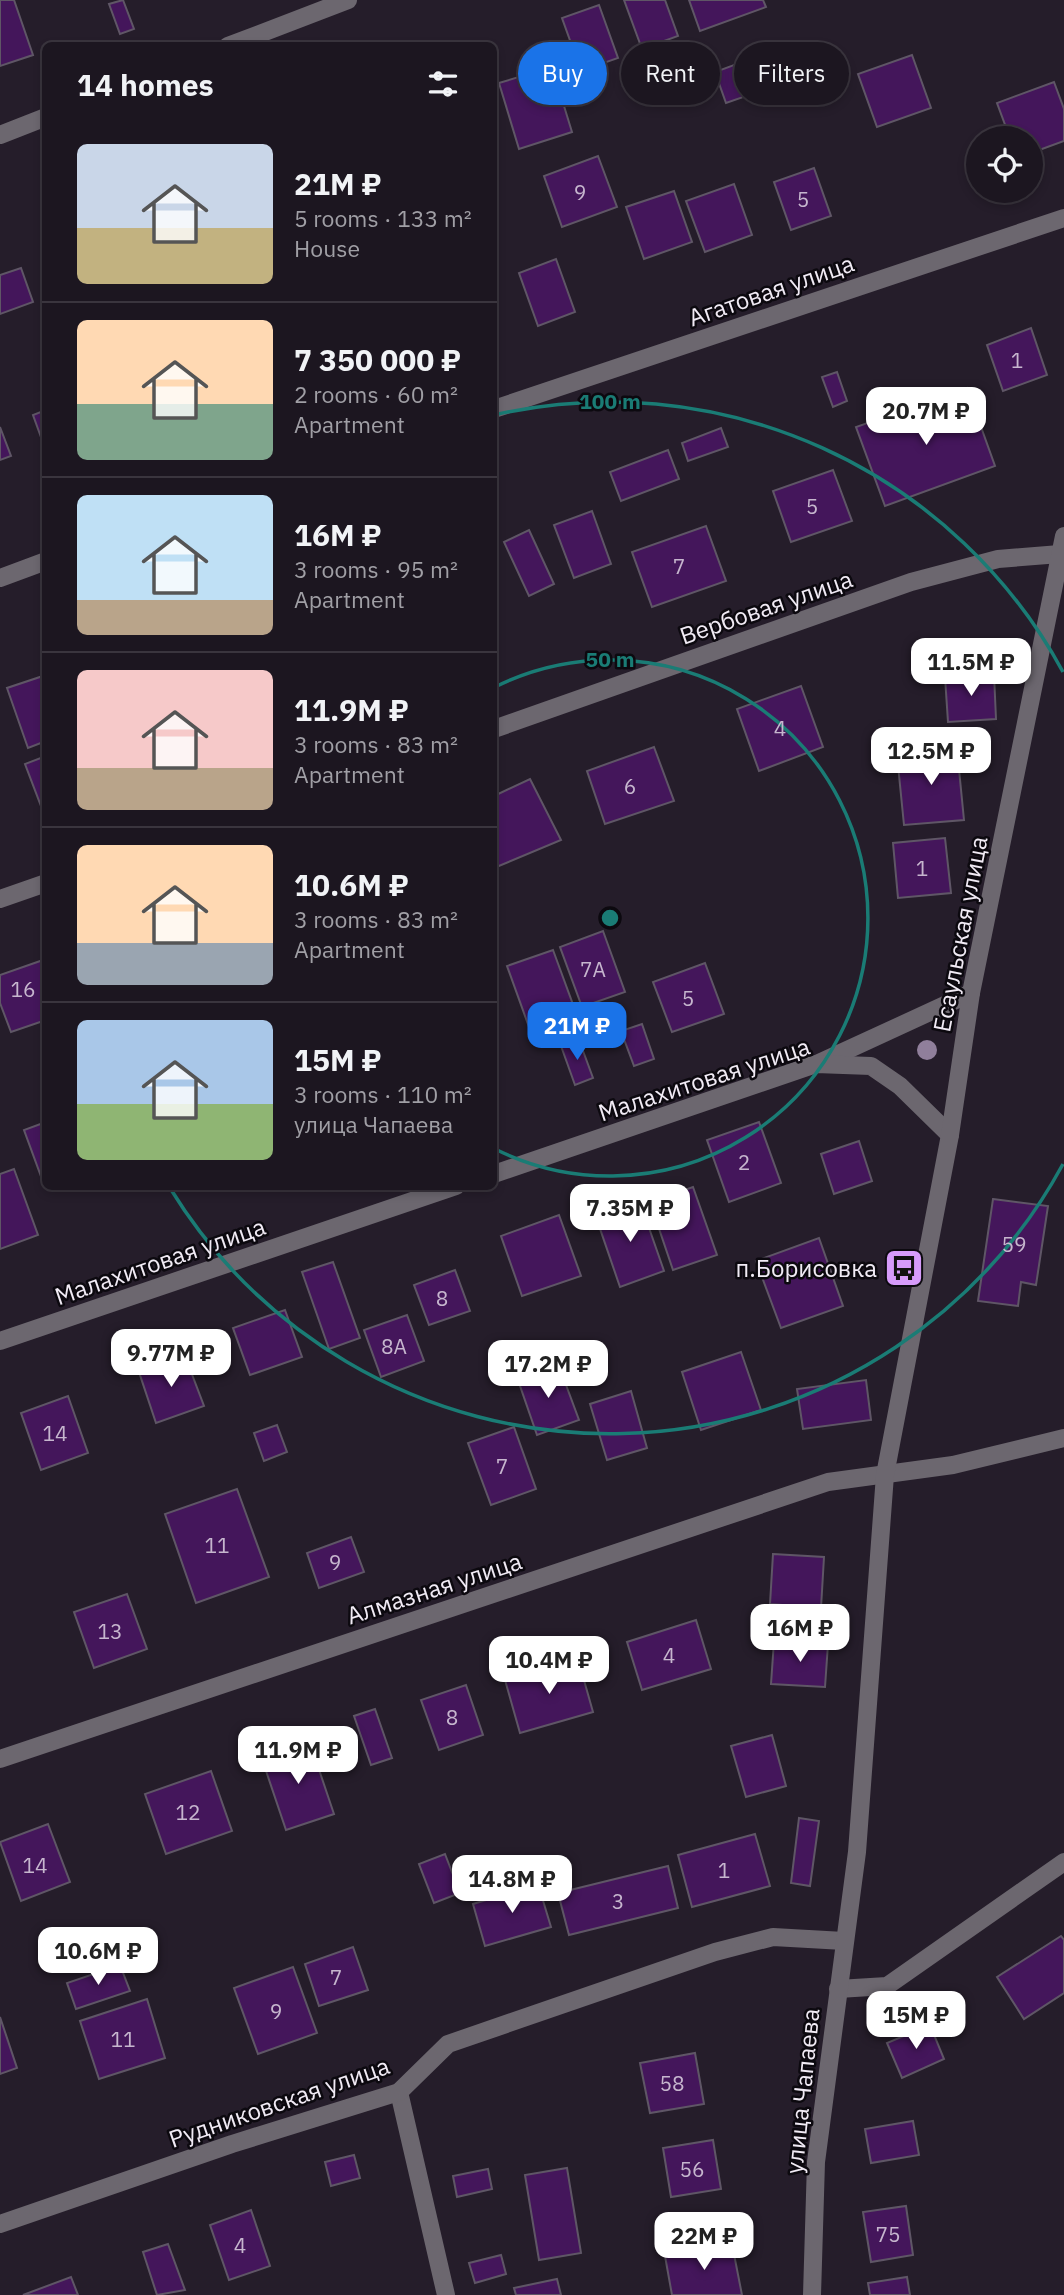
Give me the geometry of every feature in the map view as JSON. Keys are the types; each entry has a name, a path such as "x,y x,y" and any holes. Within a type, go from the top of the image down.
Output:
{"street":[{"path":"236,42 310,6 348,0"},
{"path":"0,135 42,119"},
{"name":"Агатовая улица","path":"497,408 1064,218"},
{"name":"Вербовая улица","path":"497,728 911,582 1062,545"},
{"name":"Есаульская улица","path":"838,1989 857,1852 885,1475 950,1135 971,992 1035,691 1062,545"},
{"path":"0,578 42,562"},
{"path":"0,899 42,884"},
{"path":"816,1065 971,992"},
{"name":"Малахитовая улица","path":"497,1173 816,1065 872,1066 901,1086 950,1135"},
{"name":"Малахитовая улица","path":"0,1341 444,1190"},
{"name":"Алмазная улица","path":"0,1759 828,1482 953,1465 1064,1438"},
{"name":"улица Чапаева","path":"812,2295 816,2162 838,1989 887,1986 1064,1861"},
{"name":"Рудниковская улица","path":"0,2224 232,2144 399,2092 448,2044 715,1951 773,1937 844,1941"},
{"path":"399,2092 446,2295"}],"building":[{"path":"0,0 14,0 33,55 0,66"},
{"path":"123,0 134,29 120,34 109,4"},
{"path":"624,0 665,0 678,36 661,42 639,42"},
{"path":"689,0 763,0 766,7 700,31"},
{"path":"599,5 618,58 607,62 607,42 571,42 562,18"},
{"path":"912,55 931,108 877,127 858,74"},
{"path":"734,65 734,100 726,103 720,86 720,70"},
{"path":"518,77 518,105 564,105 572,132 519,149 499,83"},
{"path":"1054,82 1064,109 1064,141 1043,149 1043,126 1006,126 997,103"},
{"path":"598,156 617,207 562,227 544,176"},
{"path":"814,168 831,216 791,230 774,182"},
{"path":"734,184 752,235 705,252 686,201"},
{"path":"674,191 692,242 644,259 626,207"},
{"path":"556,259 575,312 538,326 519,273"},
{"path":"21,268 33,302 0,314 0,275"},
{"path":"1031,328 1047,375 1003,391 987,345"},
{"path":"837,372 847,401 833,407 822,377"},
{"path":"967,388 995,466 885,506 856,427"},
{"path":"42,412 42,440 33,415"},
{"path":"0,427 11,456 0,460"},
{"path":"721,428 728,447 688,461 682,443"},
{"path":"668,450 679,479 621,501 610,472"},
{"path":"833,470 852,521 791,542 773,491"},
{"path":"592,511 611,564 574,578 554,525"},
{"path":"706,526 726,581 652,607 632,552"},
{"path":"529,530 554,584 529,596 504,542"},
{"path":"994,674 996,719 948,722 945,677"},
{"path":"42,676 42,743 28,748 7,688"},
{"path":"801,686 823,747 759,771 737,709"},
{"path":"654,747 674,801 605,824 587,771"},
{"path":"957,749 964,820 904,825 897,755"},
{"path":"42,758 42,806 41,806 25,764"},
{"path":"530,779 561,840 497,867 497,795"},
{"path":"945,838 951,893 898,898 893,843"},
{"path":"603,931 625,992 582,1007 560,947"},
{"path":"553,950 575,1010 529,1027 507,966"},
{"path":"42,960 42,1021 11,1032 0,1003 0,975"},
{"path":"705,963 724,1014 672,1032 653,982"},
{"path":"642,1024 654,1059 634,1066 621,1031"},
{"path":"579,1040 593,1078 575,1085 561,1046"},
{"path":"759,1122 781,1183 729,1202 707,1140"},
{"path":"42,1123 42,1179 24,1130"},
{"path":"859,1141 872,1181 834,1194 821,1154"},
{"path":"14,1169 38,1235 0,1249 0,1174"},
{"path":"693,1187 717,1255 673,1270 650,1202"},
{"path":"993,1199 1048,1206 1036,1285 1021,1282 1018,1306 978,1301"},
{"path":"640,1202 664,1271 620,1287 596,1217"},
{"path":"559,1215 581,1276 522,1296 501,1236"},
{"path":"819,1238 843,1306 781,1328 756,1261"},
{"path":"333,1262 360,1338 329,1349 302,1272"},
{"path":"455,1270 470,1311 429,1325 414,1285"},
{"path":"285,1310 302,1357 250,1375 233,1328"},
{"path":"407,1315 424,1361 381,1377 364,1330"},
{"path":"741,1352 761,1410 701,1430 682,1372"},
{"path":"185,1356 204,1406 156,1423 139,1372"},
{"path":"559,1366 579,1420 537,1435 518,1380"},
{"path":"866,1380 871,1420 803,1429 797,1389"},
{"path":"631,1391 647,1448 607,1460 590,1404"},
{"path":"68,1396 88,1453 41,1470 21,1413"},
{"path":"277,1425 287,1452 264,1461 254,1433"},
{"path":"514,1427 536,1489 491,1505 468,1443"},
{"path":"237,1489 269,1577 196,1603 165,1514"},
{"path":"351,1537 364,1572 319,1588 307,1553"},
{"path":"773,1554 824,1557 821,1608 770,1604"},
{"path":"127,1594 147,1649 94,1668 74,1612"},
{"path":"696,1620 711,1669 642,1690 627,1642"},
{"path":"774,1641 828,1644 825,1687 771,1684"},
{"path":"578,1659 593,1712 520,1733 505,1680"},
{"path":"466,1685 483,1735 439,1750 421,1700"},
{"path":"375,1709 392,1758 371,1765 354,1716"},
{"path":"772,1735 786,1786 746,1797 731,1746"},
{"path":"310,1743 334,1814 286,1830 262,1759"},
{"path":"211,1771 232,1831 166,1854 145,1794"},
{"path":"799,1818 819,1821 810,1886 791,1883"},
{"path":"48,1824 70,1882 21,1901 0,1842"},
{"path":"755,1834 770,1886 692,1907 678,1855"},
{"path":"445,1854 460,1893 434,1903 419,1864"},
{"path":"668,1866 678,1908 569,1935 558,1893"},
{"path":"538,1884 551,1927 485,1946 473,1904"},
{"path":"1061,1936 1064,1940 1064,1993 1024,2019 997,1977"},
{"path":"353,1947 368,1990 319,2006 305,1964"},
{"path":"120,1965 130,1991 76,2009 67,1983"},
{"path":"293,1967 317,2033 258,2054 234,1988"},
{"path":"147,1999 165,2058 99,2079 80,2021"},
{"path":"0,2017 17,2068 0,2074"},
{"path":"930,2025 944,2059 902,2078 887,2043"},
{"path":"695,2053 704,2104 650,2113 640,2063"},
{"path":"913,2121 919,2155 871,2163 865,2129"},
{"path":"713,2140 721,2189 671,2197 663,2148"},
{"path":"354,2155 360,2178 331,2186 325,2162"},
{"path":"567,2168 581,2253 539,2260 525,2175"},
{"path":"488,2169 492,2189 457,2197 453,2176"},
{"path":"906,2206 913,2255 871,2262 863,2212"},
{"path":"251,2210 270,2266 229,2280 210,2225"},
{"path":"168,2244 185,2290 157,2295 143,2252"},
{"path":"732,2244 742,2295 672,2295 665,2256"},
{"path":"501,2255 506,2274 475,2283 469,2263"},
{"path":"71,2277 78,2295 23,2295"},
{"path":"907,2277 910,2295 870,2295 868,2283"},
{"path":"557,2279 561,2295 516,2295 514,2288"}],"place":[{"name":"п.Борисовка","path":"904,1268"}]}
